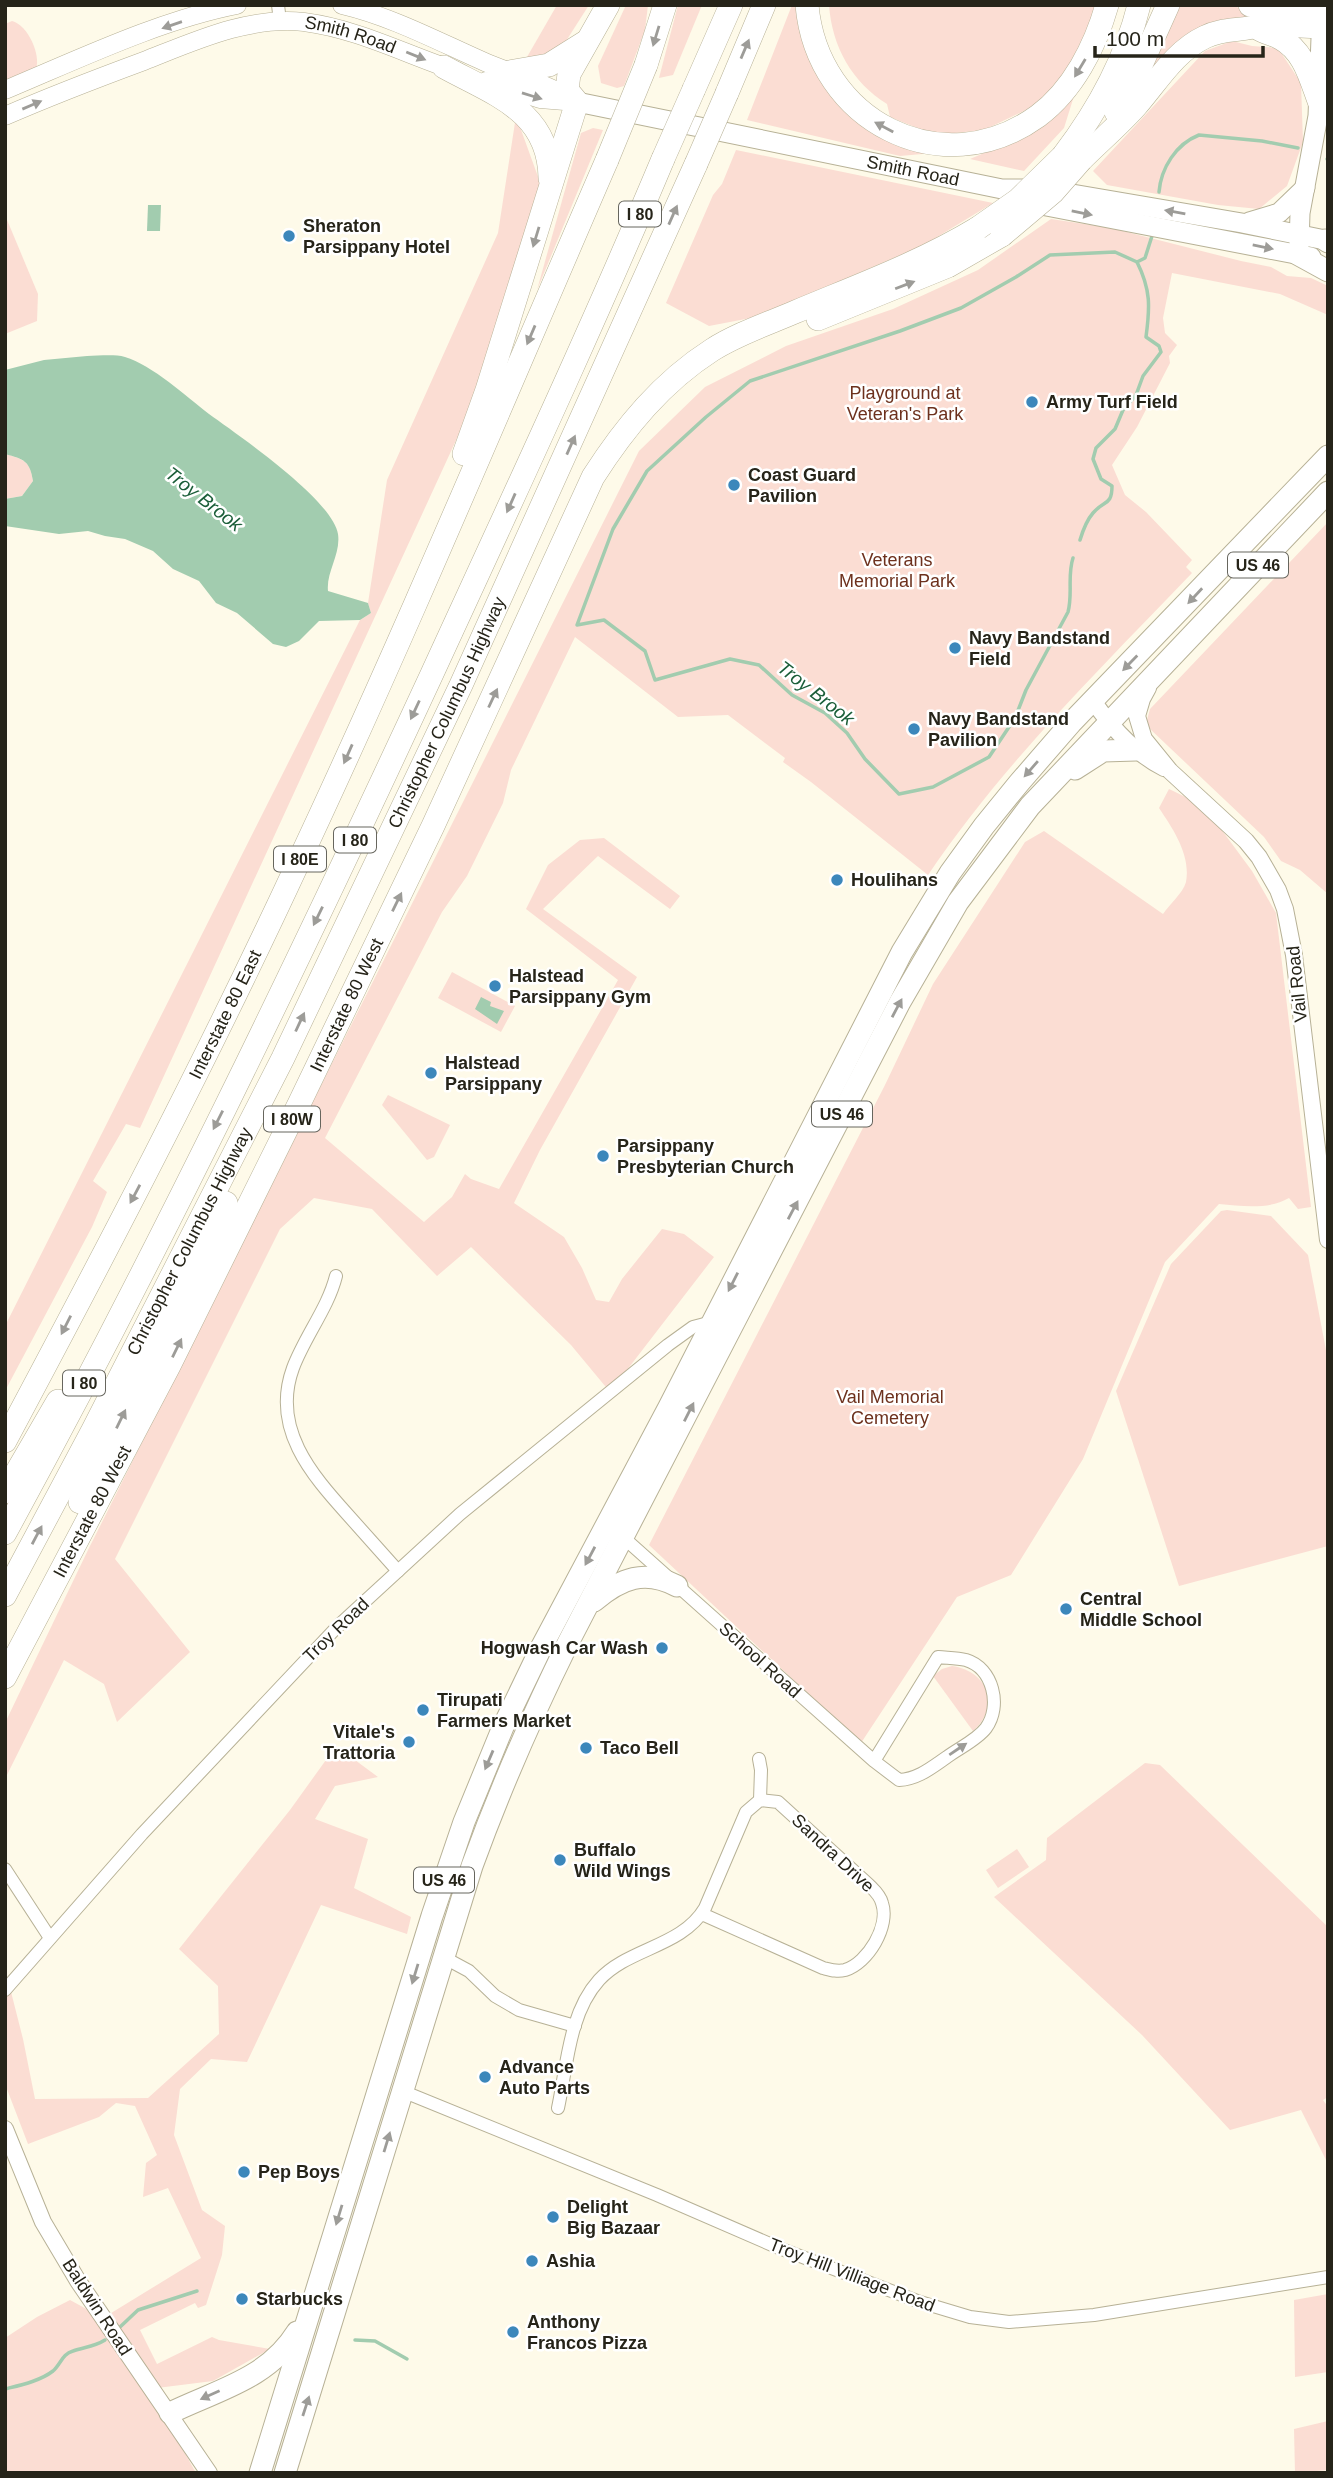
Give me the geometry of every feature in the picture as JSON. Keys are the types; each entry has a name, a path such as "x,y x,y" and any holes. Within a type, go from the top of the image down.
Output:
{"highway":[{"path":"425,580 429,543 487,390 577,102 569,94 566,85 569,74 608,5"},
{"name":"Interstate 80 East","path":"5,1441 166,1133 324,808 607,160 646,65 665,5"},
{"name":"Christopher Columbus Highway","path":"5,1533 161,1233 375,797 612,281 731,5"},
{"name":"Christopher Columbus Highway","path":"5,1595 93,1430 283,1058 461,685 696,164 764,5"},
{"path":"807,5 812,39 819,58 839,90 852,104 872,120 898,134 952,144 989,140 1006,134 1053,103 1065,90 1088,53 1107,5"},
{"path":"578,514 638,433 671,397 718,362 780,334 925,277 968,256 1002,235 1053,192 1110,85 1127,47 1139,5"},
{"path":"1072,158 1114,116 1168,5"},
{"path":"578,514 593,477 628,426 667,384 690,365 734,339 919,260 978,228 1018,200 1135,107 1171,63 1191,45 1253,16 1281,7 1322,14"},
{"path":"1253,16 1263,24 1322,14"},
{"path":"1253,16 1296,50 1305,64 1319,101"},
{"path":"509,72 549,65 587,41"},
{"path":"444,67 512,104 533,122 548,152 549,195"},
{"path":"1299,245 1328,271"},
{"path":"1189,637 1245,562 1327,461"},
{"name":"US 46","path":"260,2473 432,1916 474,1797 503,1727 541,1648 669,1407 902,952 931,902 984,826 1071,723 1327,461"},
{"name":"US 46","path":"285,2473 443,1957 496,1799 530,1720 937,934 984,864 1030,806 1328,492"},
{"name":"Interstate 80 West","path":"5,1677 169,1366 304,1094 433,826 578,514"},
{"path":"1030,806 1096,754 1114,749 1136,750"},
{"path":"5,1656 274,1105 283,1058"},
{"path":"5,1492 54,1409 139,1249 161,1233"},
{"path":"624,1538 620,1530 628,1505 648,1467 669,1407"},
{"path":"590,1605 616,1586 640,1578 660,1577 677,1586"},
{"path":"170,2413 250,2377 272,2363 291,2342 310,2312"}],"main road":[{"path":"5,90 140,36 237,5"},
{"name":"Smith Road","path":"342,5 392,21 509,72 544,84 577,102"},
{"name":"Smith Road","path":"5,116 191,43 279,13 303,22 355,32 444,67 540,99 577,102 1002,189 1043,189 1242,223 1299,245"},
{"path":"1299,245 1300,213 1319,101 1322,14"},
{"path":"1242,223 1260,221 1279,213 1306,187"},
{"name":"Smith Road","path":"1002,189 1036,204 1299,245 1327,246"}],"street":[{"path":"376,5 392,21"},
{"name":"Vail Road","path":"1157,671 1142,699 1137,716 1144,739 1170,771 1246,841 1278,890 1285,909 1294,955 1328,1240"},
{"name":"Vail Road","path":"1093,701 1108,722 1136,750 1170,771"},
{"path":"336,1276 332,1292 292,1370 288,1397 291,1426 299,1451 310,1471 398,1571"},
{"name":"Troy Road","path":"5,1990 142,1834 337,1627 460,1514 668,1345 693,1327 712,1322"},
{"name":"School Road","path":"624,1538 874,1761 899,1780 913,1780 987,1726 995,1703 995,1695 988,1679 976,1665 967,1660 939,1657 874,1761"},
{"path":"558,2108 575,2026 590,1993 604,1975 685,1931 702,1914 746,1812 760,1800 759,1759"},
{"name":"Sandra Drive","path":"702,1914 823,1968 837,1971 859,1961 879,1934 884,1919 883,1904 869,1885 778,1802 760,1800"},
{"path":"5,1869 50,1938"},
{"path":"443,1957 469,1971 495,1996 519,2010 575,2026"},
{"name":"Troy Hill Villiage Road","path":"402,2091 779,2248 920,2302 970,2317 1009,2322 1094,2315 1328,2277"},
{"name":"Baldwin Road","path":"5,2129 43,2222 78,2281 209,2473"}],"green space":[{"path":"557,5 589,5 559,52 523,64"},
{"path":"626,5 648,5 645,30 624,86 617,88 601,83 598,66"},
{"path":"678,5 702,5 673,75 659,78"},
{"path":"792,5 799,5 825,84 933,153 900,156 747,120"},
{"path":"829,5 1098,5 1097,17 1051,98 984,130 935,135 890,117 887,104 854,74 839,49"},
{"path":"1177,5 1234,5 1262,14 1243,18 1151,68"},
{"path":"12,21 28,34 35,49 37,63 36,69 5,84 5,24"},
{"path":"1232,41 1278,48 1301,83 1303,142 1287,186 1259,209 1218,205 1107,185 1093,171 1205,51"},
{"path":"1074,96 1064,128 1024,171 970,159 1026,135"},
{"path":"516,116 541,185 475,399 140,1128 126,1124 93,1181 107,1192 92,1227 5,1391 5,1326 360,620 371,613 368,603 387,480 498,233"},
{"path":"593,128 603,130 537,290 581,133"},
{"path":"736,150 993,203 924,245 756,317 709,326 666,303 713,195 722,184"},
{"path":"5,215 38,294 37,321 5,334"},
{"name":"Veterans Memorial Park","path":"1051,219 1111,228 1271,267 1287,276 1311,278 1328,286 1328,315 1280,294 1172,273 1163,318 1165,333 1177,345 1169,356 1170,363 1137,427 1112,465 1125,495 1146,512 1192,560 1186,567 1192,573 1020,756 957,834 928,875 783,762 785,758 728,715 678,717 575,637 511,770 503,803 467,876 442,912 325,1138 424,1222 452,1197 465,1174 471,1179 499,1189 618,980 526,909 548,865 580,840 604,838 680,896 670,909 598,856 543,909 637,977 540,1150 514,1203 564,1237 596,1300 609,1302 622,1279 662,1229 684,1234 714,1257 610,1392 571,1345 471,1247 437,1276 372,1209 314,1198 280,1229 115,1559 190,1652 117,1722 104,1684 64,1660 5,1779 5,1723 88,1550 639,451 705,387 786,346 893,309 978,270"},
{"path":"6,454 28,465 33,481 22,496 5,499"},
{"path":"1328,522 1328,894 1300,870 1281,861 1264,837 1149,728 1147,720 1150,709"},
{"name":"Vail Memorial Cemetery","path":"1169,789 1204,806 1252,871 1276,913 1311,1207 1298,1209 1289,1198 1264,1206 1219,1204 1165,1262 1083,1459 1011,1575 957,1597 861,1743 649,1545 885,1085 933,984 1025,842 1044,831 1163,914 1179,895 1186,882 1187,872 1180,843 1159,808"},
{"path":"452,972 515,1006 501,1032 438,998"},
{"path":"388,1095 450,1125 434,1157 427,1160 382,1105"},
{"path":"1221,1211 1271,1216 1308,1255 1328,1361 1328,1546 1179,1586 1116,1391 1171,1264"},
{"path":"952,1666 974,1675 987,1691 987,1711 973,1731 933,1676"},
{"path":"336,1746 378,1777 335,1786 315,1819 368,1839 354,1888 411,1917 407,1934 321,1905 247,2062 211,2059 180,2089 174,2135 202,2210 225,2226 222,2255 206,2305 198,2308 195,2303 140,2330 157,2364 212,2337 270,2349 213,2381 149,2389 196,2473 5,2473 5,2338 70,2300 103,2318 201,2258 168,2188 143,2197 146,2163 157,2155 135,2106 116,2103 99,2117 28,2144 5,2084 5,1979 8,1980 23,2039 35,2099 148,2098 219,2034 218,1986 179,1949 290,1810"},
{"path":"1145,1763 1160,1765 1328,1927 1328,2097 1323,2100 1328,2107 1328,2164 1301,2110 1230,2130 1142,2035 994,1897 1046,1860 1047,1838"},
{"path":"1017,1849 1029,1867 998,1888 986,1870"},
{"path":"1328,2294 1328,2372 1295,2377 1294,2300"},
{"path":"1328,2421 1328,2470 1295,2473 1294,2429"}],"water":[{"path":"148,205 161,205 160,231 147,231"},
{"path":"121,356 146,367 261,452 302,486 332,520 338,534 328,591 368,603 371,613 360,620 319,621 299,641 286,647 273,644 237,613 216,603 199,581 173,569 153,551 125,539 88,531 59,534 5,526 5,499 22,496 33,481 25,462 5,454 5,370 44,360"},
{"path":"481,997 491,1002 490,1006 504,1011 497,1024 475,1009"}],"waterway":[{"name":"Troy Brook","path":"1159,192 1163,174 1171,158 1183,144 1199,135 1262,141 1298,148"},
{"name":"Troy Brook","path":"1080,540 1088,519 1109,500 1112,492 1112,486 1101,479 1093,459 1096,448 1115,429 1123,410 1136,395 1143,376 1161,352 1159,346 1146,337 1148,299 1145,281 1137,262 1145,258 1152,236"},
{"name":"Troy Brook","path":"1073,558 1068,612 1026,690 1015,718 989,757 933,787 899,794 865,759 847,733 825,713 792,695 759,665 730,659 655,680 645,651 604,620 577,625 613,529 647,471 750,381 961,308 1050,255 1115,252 1137,262"},
{"path":"120,2327 138,2310 197,2291"},
{"path":"5,2389 42,2377 53,2371 69,2352 105,2340"},
{"path":"355,2340 375,2341 407,2359"}],"place":[{"name":"Sheraton Parsippany Hotel","path":"289,236"},
{"name":"Army Turf Field","path":"1032,402"},
{"name":"Coast Guard Pavilion","path":"734,485"},
{"name":"Navy Bandstand Field","path":"955,648"},
{"name":"Navy Bandstand Pavilion","path":"914,729"},
{"name":"Houlihans","path":"837,880"},
{"name":"Halstead Parsippany Gym","path":"495,986"},
{"name":"Halstead Parsippany","path":"431,1073"},
{"name":"Parsippany Presbyterian Church","path":"603,1156"},
{"name":"Central Middle School","path":"1066,1609"},
{"name":"Hogwash Car Wash","path":"662,1648"},
{"name":"Tirupati Farmers Market","path":"423,1710"},
{"name":"Vitale's Trattoria","path":"409,1742"},
{"name":"Taco Bell","path":"586,1748"},
{"name":"Buffalo Wild Wings","path":"560,1860"},
{"name":"Advance Auto Parts","path":"485,2077"},
{"name":"Pep Boys","path":"244,2172"},
{"name":"Delight Big Bazaar","path":"553,2217"},
{"name":"Ashia","path":"532,2261"},
{"name":"Starbucks","path":"242,2299"},
{"name":"Anthony Francos Pizza","path":"513,2332"}],"park label":[{"name":"Playground at Veteran's Park","path":"905,403"}]}
